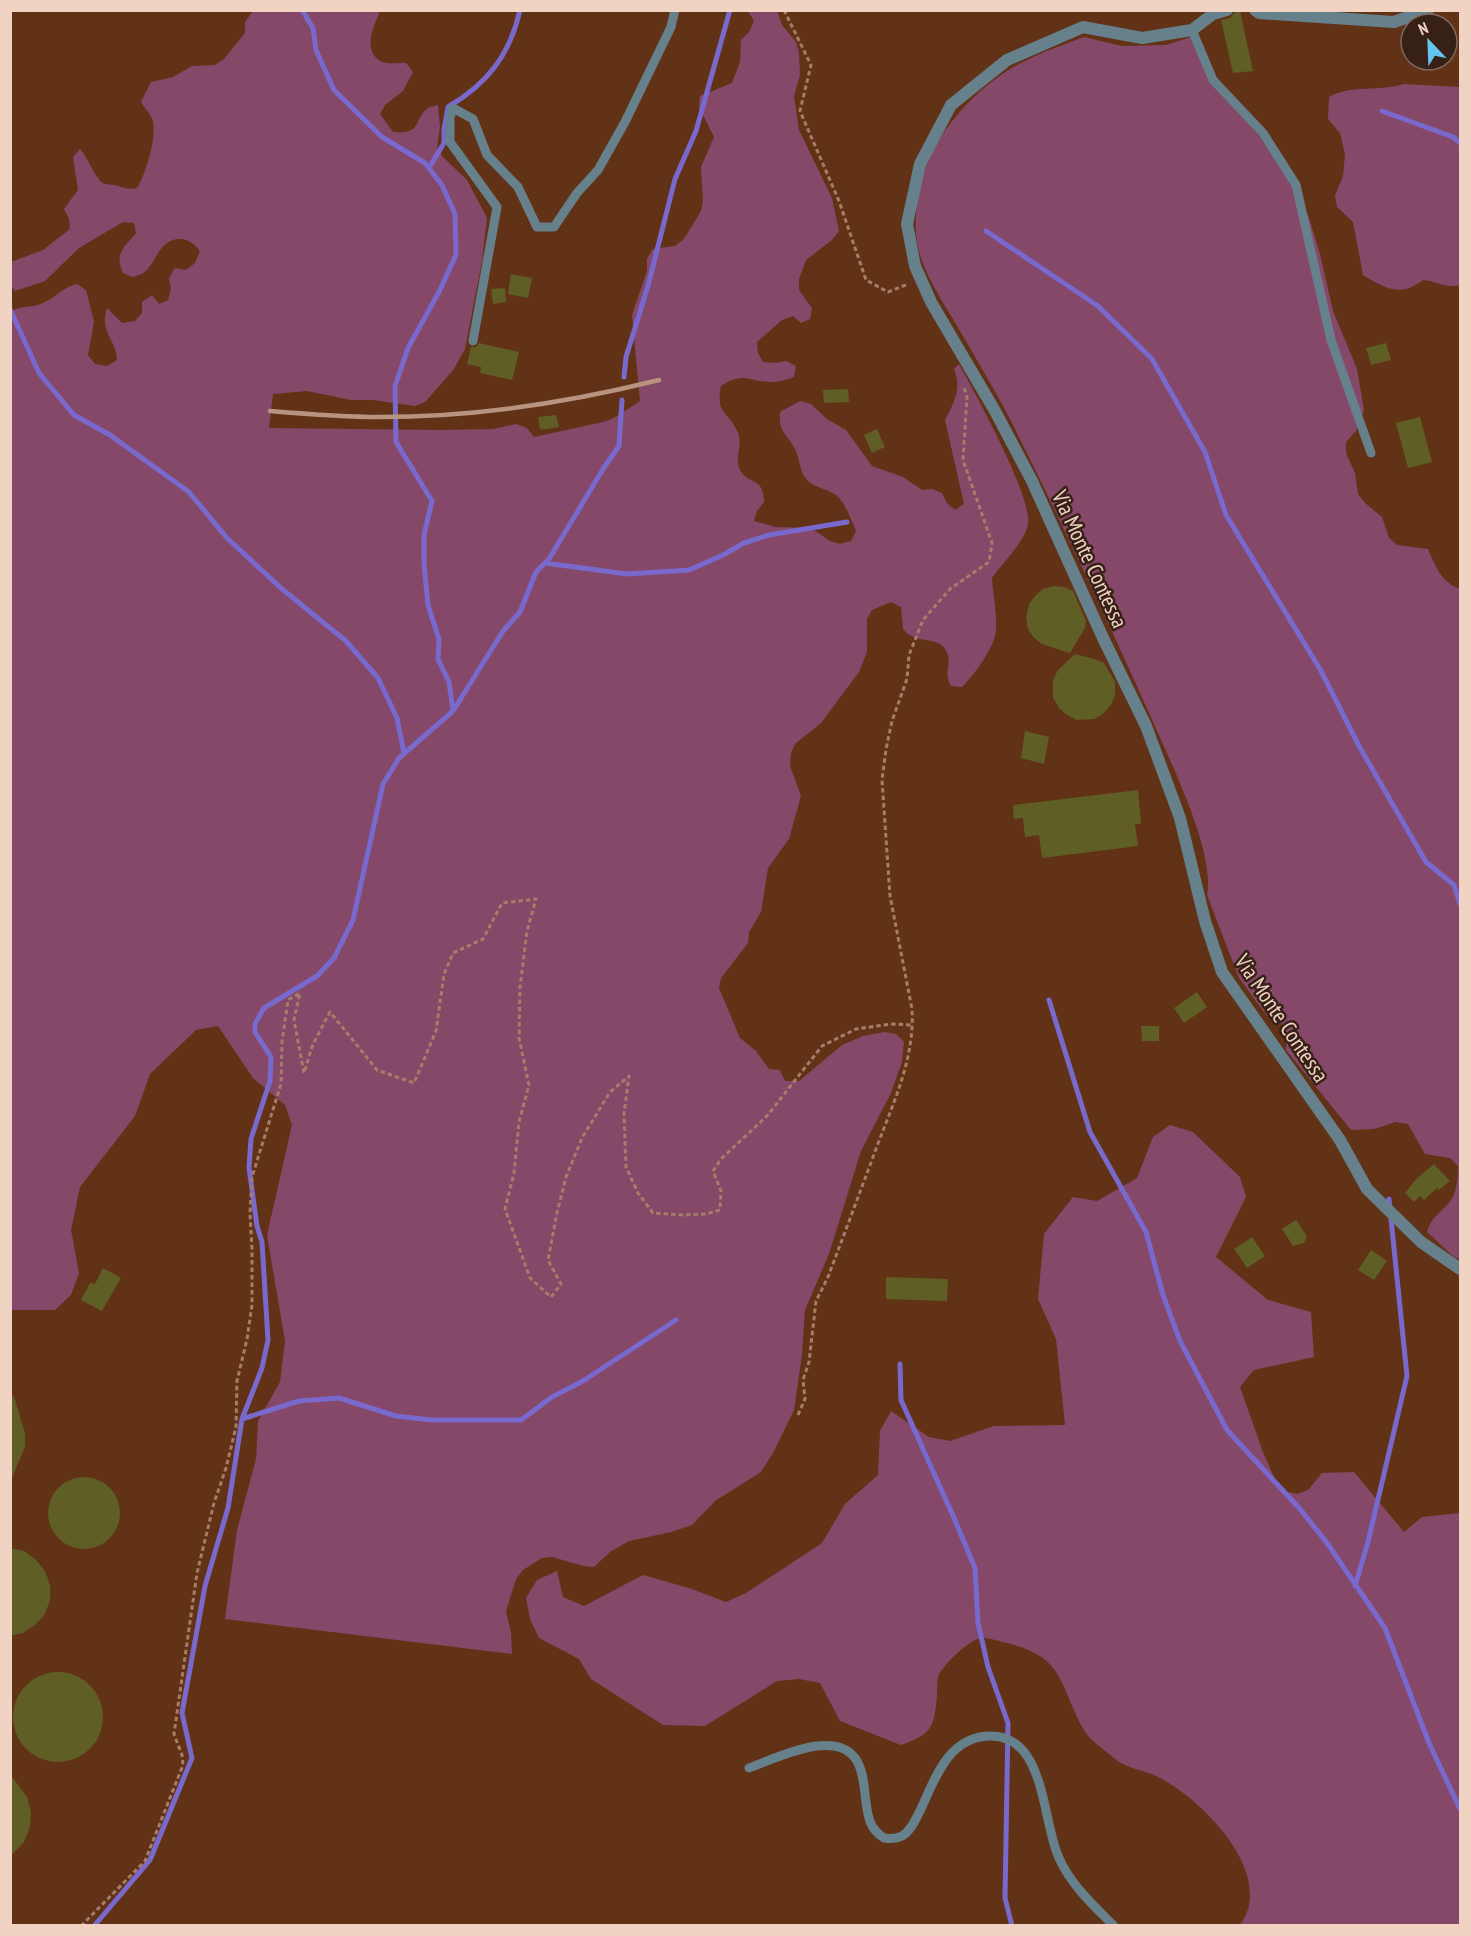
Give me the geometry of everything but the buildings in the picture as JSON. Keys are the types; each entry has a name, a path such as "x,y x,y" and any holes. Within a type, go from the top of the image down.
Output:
{"street":[{"name":"Via Monte Contessa","path":"1227,10 1213,14 1192,30 1142,38 1083,27 1007,60 951,105 920,164 907,224 915,266 931,302 995,411 1032,481 1103,638 1146,726 1180,818 1205,921 1222,972 1340,1140 1368,1189 1421,1242 1461,1269"},
{"path":"1255,10 1259,13 1394,22 1428,10"}],"lane":[{"path":"473,341 497,207 450,142 450,117 453,108 473,119 487,155 518,187 537,227 554,226 577,193 598,170 625,122 671,27 675,10"},
{"path":"1192,30 1213,80 1263,133 1296,185 1331,340 1371,453"},
{"path":"749,1768 817,1746 838,1746 850,1753 858,1762 872,1827 884,1838 892,1839 901,1837 913,1826 943,1762 957,1747 972,1739 992,1736 1011,1740 1026,1753 1035,1770 1058,1858 1081,1893 1114,1926"}],"path":[{"path":"784,10 811,65 800,111 839,201 866,280 888,292 920,278"},
{"path":"798,1415 805,1399 803,1380 809,1362 816,1301 828,1277 901,1084 911,1048 912,1009 890,896 882,780 885,749 892,721 907,679 909,655 923,620 950,589 989,562 992,543 963,460 967,397 963,387"},
{"path":"81,1926 145,1861 183,1765 182,1755 174,1734 197,1573 236,1427 237,1381 252,1305 250,1214 252,1177 282,1084 282,1042 288,1000 300,993 294,1020 304,1073 313,1044 330,1012 377,1070 414,1083 436,1031 444,974 453,953 483,939 502,903 536,899 527,931 520,987 519,1038 529,1085 519,1122 514,1173 505,1209 530,1278 551,1298 561,1284 548,1260 556,1213 566,1177 582,1138 610,1092 628,1076 624,1114 626,1167 638,1193 653,1213 706,1214 720,1210 722,1191 713,1171 722,1159 767,1116 822,1046 856,1029 891,1024 913,1025"}],"shaded area":[{"path":"253,11 378,11 371,40 372,52 382,62 406,63 413,72 403,91 385,105 380,114 393,132 403,132 413,129 428,108 438,105 440,127 437,148 467,180 487,218 482,261 465,349 454,369 425,402 415,406 373,400 351,400 307,391 273,394 269,428 440,430 493,429 516,424 527,428 534,437 603,422 614,418 640,401 632,315 647,271 647,259 653,249 675,246 684,239 701,211 703,201 701,167 714,137 699,107 700,96 732,83 740,62 741,40 749,32 754,21 748,11 777,11 782,25 796,42 799,53 800,75 794,96 799,130 832,198 839,231 832,240 806,260 799,279 799,290 812,308 810,319 801,323 793,316 782,320 757,342 758,353 763,362 786,361 796,366 794,377 774,382 742,378 729,381 721,386 721,408 739,437 738,466 747,478 758,484 763,494 764,502 757,511 754,521 776,527 811,528 830,541 840,544 851,541 856,531 840,498 810,482 804,476 795,449 782,429 780,412 800,401 811,404 827,419 846,430 872,466 903,477 922,490 932,489 942,493 947,503 955,510 964,504 945,420 956,395 957,383 954,369 959,364 1001,444 1027,510 1028,524 1023,537 992,578 996,617 995,637 983,660 962,687 951,686 947,653 941,645 915,637 903,629 901,607 891,602 872,610 867,619 867,652 859,672 821,723 795,744 791,753 790,766 801,796 789,839 768,868 761,912 749,932 748,943 721,978 719,988 740,1038 756,1051 769,1069 780,1070 785,1081 799,1081 842,1045 863,1036 885,1032 896,1034 904,1042 902,1062 891,1093 861,1151 829,1254 805,1310 802,1355 794,1410 761,1472 715,1501 692,1525 629,1541 610,1552 594,1567 552,1557 542,1558 523,1570 516,1579 506,1611 511,1632 512,1654 225,1619 237,1530 256,1459 258,1421 280,1382 285,1341 267,1235 292,1125 285,1105 253,1078 218,1026 196,1030 150,1074 135,1116 80,1187 71,1230 79,1273 71,1295 55,1310 11,1310 11,313 20,308 44,303 77,284 86,290 94,322 88,355 95,364 107,366 117,360 114,346 106,330 107,308 122,323 135,321 142,313 142,302 152,295 159,304 168,300 171,288 169,278 175,268 186,270 195,263 200,251 186,240 173,240 162,247 147,270 132,277 123,273 120,256 124,247 136,233 134,223 123,222 79,248 45,281 15,291 11,286 11,262 43,250 70,229 69,219 64,209 78,190 73,157 80,149 104,184 137,188 147,164 152,143 152,118 141,102 151,82 173,77 192,66 215,65 224,59 245,33 245,22"},
{"path":"1084,37 1122,46 1166,45 1191,37 1211,84 1258,134 1285,174 1308,215 1333,311 1357,369 1364,410 1356,431 1346,442 1346,453 1355,473 1358,494 1382,517 1389,538 1397,545 1428,549 1436,568 1448,583 1460,589 1460,1259 1454,1257 1427,1232 1432,1222 1453,1197 1457,1184 1458,1166 1450,1158 1425,1154 1408,1124 1396,1122 1374,1129 1351,1130 1286,1050 1285,1027 1277,1020 1267,1016 1239,978 1207,895 1206,860 1194,818 1169,757 1126,661 1011,421 936,290 918,248 917,210 923,177 931,154 958,114 982,90 1009,70 1038,55"},
{"path":"1404,84 1460,87 1460,285 1451,286 1423,280 1407,289 1400,290 1378,284 1363,275 1353,222 1337,207 1335,196 1343,176 1345,154 1340,133 1328,119 1329,97 1357,89 1386,88"},
{"path":"1170,1125 1193,1132 1240,1177 1246,1197 1216,1257 1268,1300 1311,1312 1314,1357 1254,1370 1240,1387 1263,1452 1278,1486 1287,1492 1297,1494 1308,1490 1322,1473 1354,1472 1404,1532 1422,1517 1460,1513 1460,1925 1240,1925 1249,1905 1249,1884 1242,1862 1230,1841 1196,1803 1177,1789 1154,1775 1119,1762 1094,1742 1084,1730 1051,1665 1026,1649 984,1638 963,1648 938,1677 934,1716 930,1728 919,1737 901,1745 840,1721 820,1683 799,1679 777,1681 705,1726 663,1725 591,1679 579,1659 539,1638 530,1619 526,1598 537,1580 557,1571 563,1597 584,1606 643,1575 689,1588 726,1602 746,1593 822,1543 845,1504 878,1475 880,1431 891,1411 929,1437 950,1441 994,1426 1065,1425 1056,1339 1038,1299 1044,1234 1073,1197 1097,1201 1137,1178 1153,1137"}],"waterway":[{"path":"302,10 313,28 316,50 334,90 382,137 425,163 442,185 455,214 456,255 439,292 408,348 395,386 396,442 432,501 424,535 428,605 439,639 438,659 449,682 453,710"},
{"path":"429,168 444,143 448,107 474,88 495,67 510,41 520,10"},
{"path":"624,377 626,357 648,286 675,179 696,131 730,10"},
{"path":"1382,111 1453,137 1460,143"},
{"path":"986,231 1098,306 1152,359 1205,452 1226,515 1320,669 1359,746 1426,862 1454,885 1460,904"},
{"path":"10,309 39,373 74,415 110,435 189,492 227,538 282,589 346,641 378,678 397,718 404,753"},
{"path":"94,1926 150,1860 192,1758 182,1713 205,1586 228,1508 242,1419 262,1368 268,1340 262,1242 257,1226 249,1168 251,1139 270,1081 271,1057 255,1032 255,1024 264,1008 317,976 334,958 353,920 383,784 399,758 453,711 503,631 520,612 536,572 549,559 619,446 622,400"},
{"path":"545,563 627,574 689,570 744,543 769,535 847,522"},
{"path":"1049,1000 1090,1132 1146,1232 1163,1295 1180,1341 1227,1430 1300,1509 1327,1543 1385,1628 1429,1743 1460,1809"},
{"path":"1355,1586 1368,1542 1407,1376 1389,1199"},
{"path":"242,1419 299,1401 339,1398 396,1416 431,1420 521,1420 552,1397 583,1381 676,1320"},
{"path":"900,1364 901,1400 975,1568 978,1623 988,1667 1008,1723 1005,1898 1012,1926"}],"railway":[{"path":"270,411 365,417 450,414 555,402 659,380"}]}
